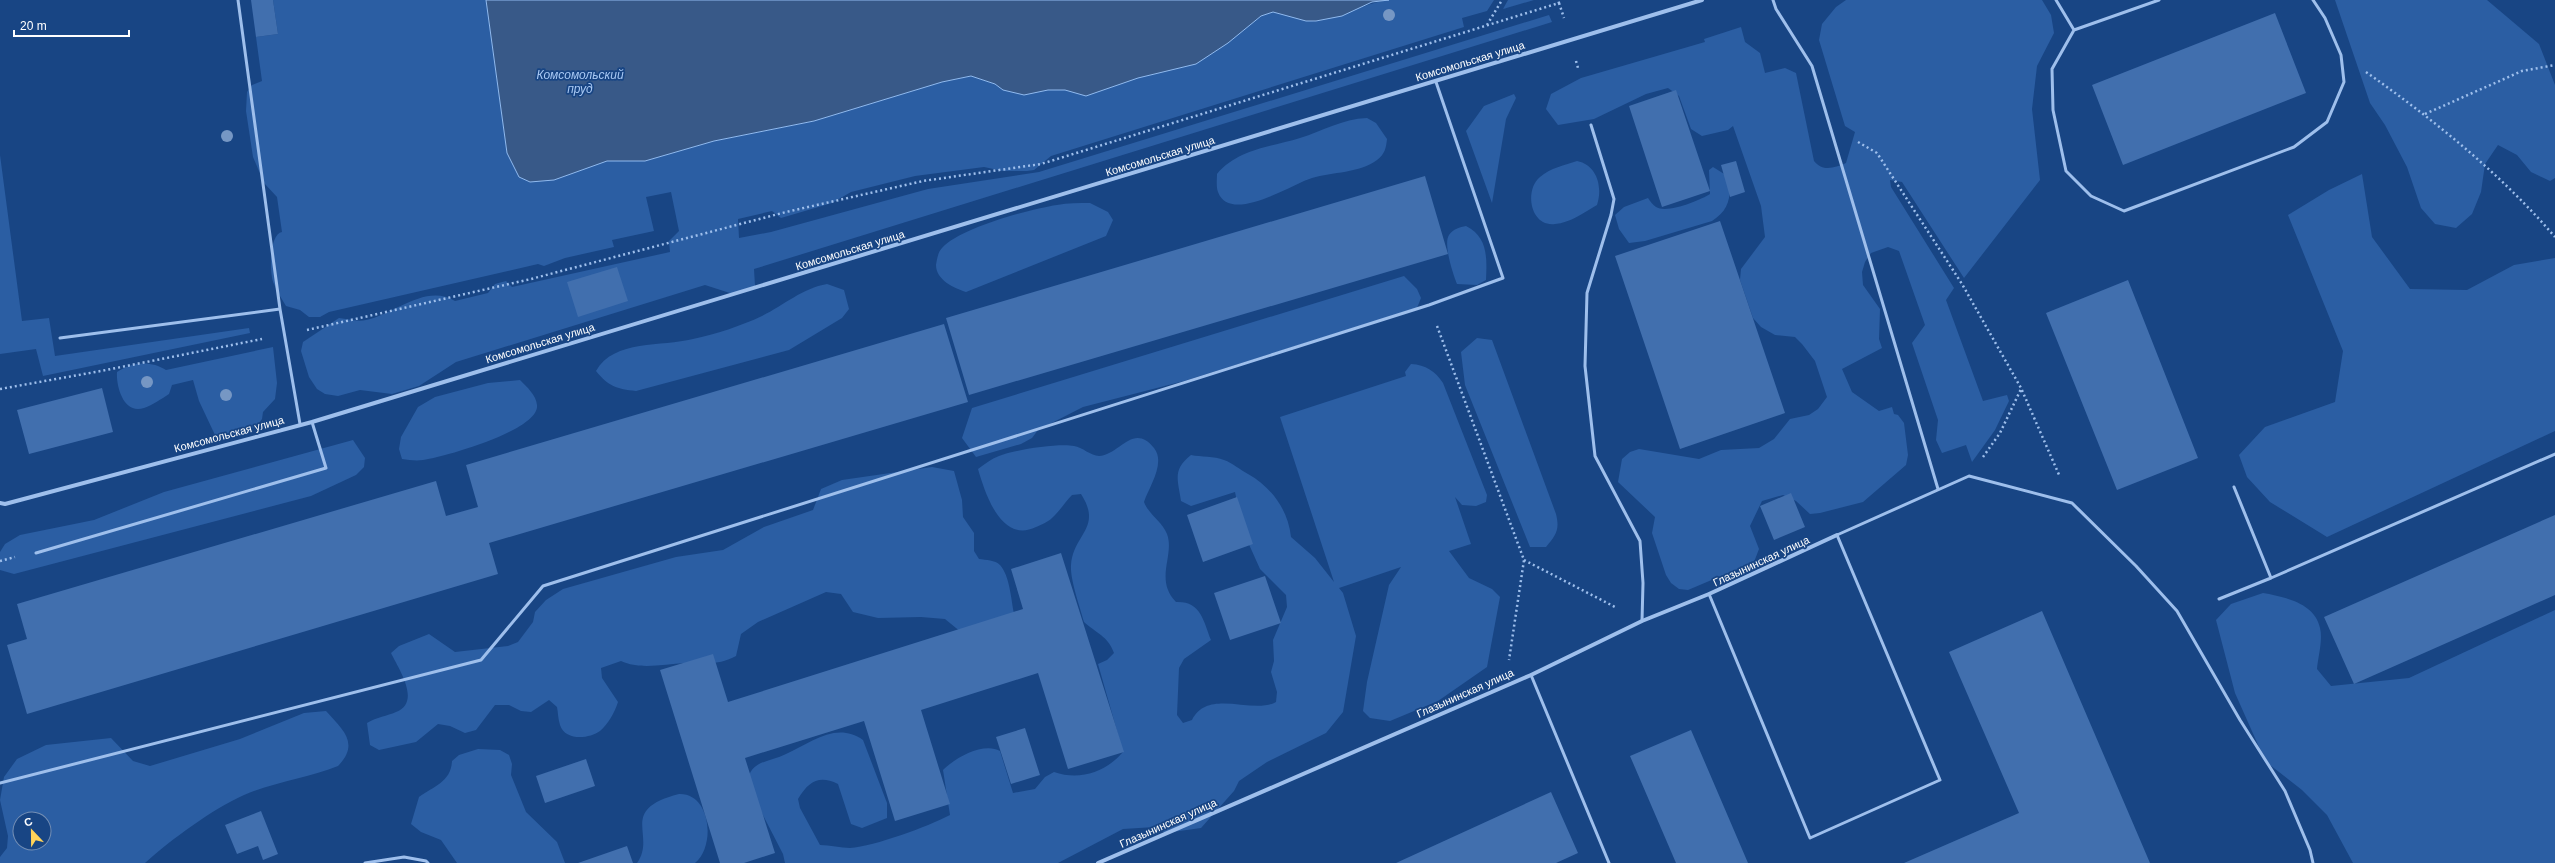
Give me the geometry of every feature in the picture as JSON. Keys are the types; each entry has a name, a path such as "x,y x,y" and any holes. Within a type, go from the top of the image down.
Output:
{"street":[{"name":"Комсомольская улица","path":"0,503 5,504 312,422 1702,0"},
{"name":"Глазынинская улица","path":"1098,863 1505,686 1642,621 1709,594 1837,536"}],"lane":[{"path":"238,0 280,309 300,424"},
{"path":"1773,0 1776,9 1812,66 1938,489"},
{"path":"2056,0 2074,30"},
{"path":"2159,0 2074,30 2052,69 2053,110 2066,171 2091,196 2124,211 2294,148 2327,122 2344,82 2341,55 2324,18 2313,0"},
{"path":"0,783 481,660 543,586 1430,305 1503,278 1436,82"},
{"path":"1591,125 1614,199 1611,215 1587,293 1585,366 1595,456 1640,541 1643,583 1642,621"},
{"path":"60,338 280,309"},
{"path":"36,552 326,468 312,422"},
{"path":"2219,599 2271,578 2555,454"},
{"path":"1709,594 1810,838 1940,780 1837,536 1969,476 2072,503 2136,566 2177,611 2240,720 2285,791 2310,850 2313,863"},
{"path":"2234,487 2271,578"},
{"path":"1531,674 1608,863"},
{"path":"365,863 404,857 426,861 428,863"}],"path":[{"path":"1487,26 1502,0"},
{"path":"0,389 284,335 531,279 786,212 907,185 1041,164 1487,26 1559,3 1558,0"},
{"path":"2341,55 2425,114 2532,210 2555,237"},
{"path":"2425,114 2522,71 2555,65"},
{"path":"1831,127 1877,153 1962,284 2021,388 2072,503"},
{"path":"1430,305 1524,560 1505,686"},
{"path":"1969,476 2000,433 2021,388"},
{"path":"1524,560 1642,621"}],"shaded area":[{"path":"273,0 486,0 507,153 554,180 584,169 604,157 645,161 714,141 814,121 942,82 972,76 995,84 1003,90 1167,70 1175,68 1217,46 1242,31 1260,17 1272,12 1284,13 1305,20 1317,21 1389,0 1494,0 1487,11 1462,18 1464,27 1051,156 1034,170 1003,171 984,167 915,176 851,192 832,203 781,218 772,211 738,219 739,238 771,232 928,189 1039,172 1549,15 1552,22 754,269 755,286 733,294 705,285 456,362 419,386 392,394 360,390 338,396 325,394 317,389 309,377 301,351 303,342 339,318 363,321 377,317 422,298 444,296 455,301 488,293 495,284 506,281 512,287 670,252 669,241 679,231 671,192 646,197 654,231 612,240 614,247 565,258 544,266 538,264 329,312 320,317 309,317 300,310 286,306 275,287 271,272 272,247 278,234 282,232 277,197 264,183 253,157 246,111 247,92 252,85 262,81 256,37 278,34"},
{"path":"1508,0 1534,0 1503,9"},
{"path":"1846,0 2042,0 2051,15 2054,33 2037,66 2032,109 2040,180 1964,278 1902,182 1890,180 1891,187 1954,288 1946,300 1983,401 2007,395 2009,401 1995,430 1972,462 1966,445 1942,453 1936,440 1938,420 1912,343 1925,325 1899,251 1888,247 1871,253 1865,262 1862,272 1863,285 1880,309 1879,339 1882,348 1842,369 1852,392 1879,411 1892,407 1894,414 1898,415 1904,423 1908,455 1906,465 1863,502 1820,513 1810,514 1796,501 1783,495 1762,501 1750,526 1759,549 1754,562 1688,590 1679,589 1671,583 1666,575 1652,533 1655,517 1618,482 1622,459 1630,452 1639,449 1699,459 1721,450 1759,448 1774,439 1790,419 1809,415 1818,409 1827,397 1815,361 1802,344 1795,337 1775,335 1761,327 1753,318 1740,280 1741,269 1765,237 1761,206 1733,126 1728,130 1702,136 1691,129 1679,96 1668,88 1646,94 1594,119 1558,125 1546,109 1551,94 1581,78 1705,42 1704,39 1741,27 1745,42 1760,53 1765,73 1785,68 1796,73 1814,161 1821,167 1825,168 1842,165 1846,163 1855,132 1845,126 1819,40 1822,24 1836,7"},
{"path":"2335,0 2487,0 2539,44 2555,85 2555,178 2550,181 2531,172 2517,155 2498,145 2485,164 2481,192 2472,214 2456,228 2435,224 2421,208 2407,167 2385,125 2370,103"},
{"path":"1514,94 1516,98 1506,119 1492,203 1466,131 1484,106"},
{"path":"1367,118 1376,123 1387,139 1386,148 1380,158 1370,164 1354,170 1312,178 1263,199 1248,203 1235,204 1225,201 1218,192 1217,174 1225,166 1245,154 1300,138 1341,123"},
{"path":"0,155 22,321 49,318 55,356 249,328 250,333 43,376 36,349 0,354"},
{"path":"1577,161 1584,163 1589,167 1597,178 1599,184 1599,198 1597,205 1566,222 1555,224 1540,220 1535,214 1532,206 1532,190 1535,183 1548,171"},
{"path":"1713,167 1729,177 1730,190 1728,202 1723,212 1718,217 1712,221 1645,241 1629,243 1619,229 1615,215 1624,207 1648,198 1656,207 1668,209 1692,203 1706,197 1710,194 1709,170"},
{"path":"2362,174 2372,237 2410,289 2467,290 2514,265 2555,258 2555,431 2327,537 2270,502 2247,477 2239,455 2265,427 2335,402 2343,351 2288,215 2329,190"},
{"path":"1090,203 1108,212 1113,220 1106,236 966,292 946,283 939,275 936,265 942,248 964,233 996,220 1045,207 1061,204"},
{"path":"1466,226 1479,236 1485,249 1486,280 1477,285 1457,284 1448,252 1447,239 1449,235 1455,230"},
{"path":"1404,276 1417,289 1421,298 1417,308 1184,381 1083,407 1038,430 1032,438 1021,444 976,457 962,438 972,408"},
{"path":"827,284 844,290 849,309 842,318 789,350 636,391 613,386 596,371 604,361 614,354 626,349 711,335 762,316 810,289"},
{"path":"1477,338 1492,340 1556,514 1558,524 1556,532 1546,547 1530,547 1465,385 1461,352"},
{"path":"273,347 277,383 275,399 263,412 262,419 256,427 235,436 215,435 199,401 193,380 172,385 169,394 154,404 137,409 126,404 118,385 117,372 135,364 154,365 166,370"},
{"path":"1411,364 1430,369 1443,383 1487,495 1486,502 1476,506 1462,505 1455,497 1471,544 1449,551 1469,578 1492,589 1500,597 1487,667 1438,701 1390,721 1370,718 1363,711 1367,682 1389,585 1401,567 1339,588 1343,593 1356,636 1343,712 1326,733 1267,762 1239,781 1234,791 1201,828 1165,833 1155,827 1123,829 1058,863 785,863 783,854 748,786 751,771 766,761 779,757 814,740 833,733 853,735 863,740 887,803 887,818 862,828 851,824 838,784 831,781 820,780 815,781 806,788 798,799 800,808 820,845 847,848 887,840 950,815 943,770 962,756 978,750 986,748 1000,751 1013,793 1035,789 1045,777 1054,772 1064,775 1083,775 1092,773 1109,765 1123,752 1098,664 1107,660 1114,653 1105,639 1084,622 1072,578 1071,565 1073,554 1085,531 1089,515 1087,506 1081,494 1072,495 1055,516 1036,527 1024,530 1013,528 1004,522 996,513 985,491 978,469 996,457 1025,449 1067,445 1077,447 1093,455 1099,456 1114,451 1126,442 1133,439 1140,438 1146,441 1154,448 1158,461 1155,475 1144,502 1149,511 1165,529 1167,534 1169,550 1166,568 1166,585 1176,602 1191,605 1196,608 1203,619 1211,640 1184,659 1179,668 1177,715 1183,723 1192,720 1199,711 1209,706 1220,704 1255,706 1266,705 1276,702 1277,692 1271,672 1274,661 1273,640 1287,607 1286,595 1260,569 1243,531 1235,492 1191,506 1181,501 1178,476 1181,466 1191,455 1212,457 1227,461 1264,485 1282,508 1291,537 1315,558 1334,582 1280,417 1406,376 1405,372"},
{"path":"520,380 533,395 537,405 534,414 523,424 508,433 489,441 450,454 423,460 402,459 399,449 401,437 418,407 435,397 488,383"},
{"path":"353,440 365,458 364,467 356,475 311,496 14,574 0,570 0,552 5,544 20,535 94,520 164,492"},
{"path":"932,467 954,471 962,500 963,517 974,533 974,551 979,559 993,561 1000,565 1006,575 1010,588 1014,613 967,637 945,619 921,617 878,618 853,612 841,594 826,592 758,622 741,634 736,656 729,659 716,663 652,666 628,664 621,661 601,668 602,678 618,702 606,725 600,731 590,736 578,737 567,734 560,725 557,707 549,700 531,712 521,711 509,705 495,705 476,730 465,733 450,726 438,724 416,742 379,750 370,745 367,723 374,719 396,712 404,707 407,701 408,693 406,684 391,653 399,646 429,634 455,652 508,646 518,642 533,622 535,612 546,600 563,589 676,557 723,550 764,527 813,510 821,489 842,480"},
{"path":"2263,593 2289,599 2298,603 2306,607 2317,619 2321,633 2321,643 2317,669 2331,686 2409,678 2555,610 2555,863 2353,863 2327,815 2302,790 2270,765 2259,747 2235,693 2216,620 2231,604"},
{"path":"326,711 347,737 348,750 338,766 315,774 279,783 231,801 167,844 145,863 0,863 0,857 7,848 8,836 0,800 4,777 17,759 46,745 111,738 133,761 150,766 240,739 304,713"},
{"path":"478,749 500,750 509,755 512,764 511,775 526,812 557,842 565,863 457,863 441,840 421,832 411,824 419,797 445,779 449,774 452,761 459,755"},
{"path":"679,794 690,796 698,802 704,811 708,833 706,845 702,855 695,863 637,863 642,853 642,824 644,815 649,808 660,800"}],"water":[{"name":"Комсомольский пруд","path":"486,0 1389,0 1372,2 1342,16 1316,21 1306,21 1273,12 1261,16 1228,43 1196,64 1138,78 1086,96 1065,90 1048,90 1024,95 1003,90 995,84 971,76 942,82 814,121 714,141 645,161 607,161 554,180 530,182 519,177 507,153"}],"building":[{"path":"251,0 273,0 278,34 256,37"},
{"path":"2275,13 2306,93 2123,165 2092,85"},
{"path":"1676,90 1710,191 1662,207 1629,106"},
{"path":"1736,161 1745,192 1730,197 1721,165"},
{"path":"1425,176 1448,254 969,395 946,318"},
{"path":"1720,221 1785,413 1680,449 1615,256"},
{"path":"617,267 628,301 578,317 567,282"},
{"path":"2128,280 2198,458 2117,490 2046,313"},
{"path":"944,324 968,402 489,543 498,574 27,714 7,645 27,639 17,604 436,481 446,516 478,507 466,465"},
{"path":"102,388 113,432 29,454 17,410"},
{"path":"1791,493 1805,527 1774,540 1760,506"},
{"path":"1237,497 1253,544 1203,562 1187,515"},
{"path":"2555,515 2555,595 2354,684 2324,617"},
{"path":"1061,553 1124,752 1068,769 1038,673 921,710 950,804 895,821 864,721 745,758 775,853 744,863 720,863 660,670 713,654 728,702 1023,609 1011,569"},
{"path":"1265,576 1281,623 1230,640 1214,593"},
{"path":"2042,611 2150,863 1904,863 2019,813 1949,652"},
{"path":"1025,728 1040,775 1011,784 996,737"},
{"path":"1691,730 1748,863 1676,863 1630,756"},
{"path":"586,759 595,786 545,803 536,776"},
{"path":"1551,792 1578,853 1556,863 1396,863"},
{"path":"261,811 278,854 263,860 258,846 237,854 225,825"},
{"path":"627,846 633,863 578,863"}]}
